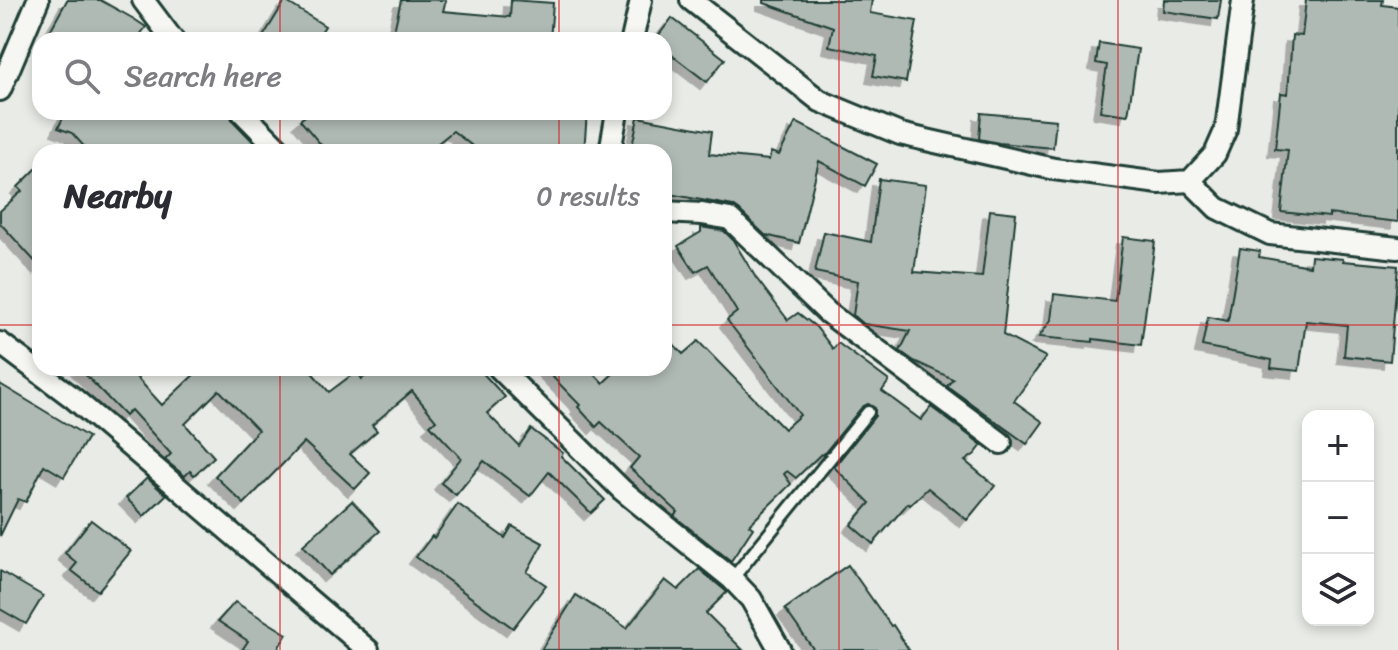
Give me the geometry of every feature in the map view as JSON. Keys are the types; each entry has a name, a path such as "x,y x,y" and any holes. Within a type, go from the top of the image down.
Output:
{"street":[{"path":"0,90 38,0"},
{"path":"143,0 167,32"},
{"path":"634,32 641,0"},
{"path":"691,0 820,101 900,134 1054,169 1159,183 1190,181 1215,154 1226,129 1243,0"},
{"path":"250,120 274,144"},
{"path":"611,144 616,120"},
{"path":"1190,181 1217,208 1270,234 1398,248"},
{"path":"672,212 730,219 828,313 1001,443"},
{"path":"0,343 32,367"},
{"path":"44,376 368,650"},
{"path":"507,376 622,490 732,579 751,599 780,650"}],"lane":[{"path":"732,579 868,412"}],"building":[{"path":"67,0 100,0 146,27 142,32 49,32"},
{"path":"401,0 446,0 443,11 510,17 511,0 553,3 551,32 394,32"},
{"path":"764,0 872,0 870,13 917,21 906,82 873,76 877,56 829,46 833,27 764,3"},
{"path":"1164,0 1221,0 1218,19 1163,11"},
{"path":"1306,0 1383,0 1382,5 1398,7 1398,222 1281,212 1288,150 1275,149 1281,93 1288,94 1292,35 1302,36"},
{"path":"285,1 325,26 321,32 266,32"},
{"path":"672,18 725,59 707,82 672,55 672,32 661,32"},
{"path":"1099,43 1138,49 1128,115 1100,111 1107,65 1096,63"},
{"path":"981,113 1056,120 1053,148 979,139"},
{"path":"62,120 233,120 255,144 82,144 72,133 58,128"},
{"path":"300,120 586,120 585,144 470,144 453,131 437,144 320,144"},
{"path":"637,120 654,120 712,131 709,154 769,160 771,152 779,155 796,122 877,164 865,186 819,161 799,243 765,235 733,206 672,195 672,144 633,144"},
{"path":"32,173 32,258 0,223 0,211 22,191 18,187"},
{"path":"879,179 926,185 914,272 982,277 990,210 1016,213 1003,335 1046,357 1014,401 1043,422 1027,444 947,386 953,379 900,351 910,331 864,324 853,315 858,281 815,272 824,232 871,242"},
{"path":"701,227 724,231 733,240 756,278 788,320 798,313 816,327 833,349 838,343 889,381 882,391 921,420 931,407 982,445 965,461 995,486 967,520 928,488 910,505 908,503 873,544 851,525 870,503 834,467 875,416 875,408 868,404 862,407 823,455 796,478 787,471 784,474 791,484 749,525 753,528 731,561 674,516 678,512 630,468 639,457 601,422 596,427 552,376 596,376 603,383 610,376 672,376 672,342 683,354 698,341 784,429 800,415 727,320 737,312 708,265 695,272 678,246 701,232"},
{"path":"1123,237 1155,241 1141,345 1039,337 1051,320 1054,294 1115,301"},
{"path":"1240,248 1260,251 1259,257 1310,266 1311,256 1398,266 1390,361 1344,356 1347,325 1306,321 1299,371 1271,368 1272,360 1202,346 1208,317 1228,321"},
{"path":"87,376 135,376 162,405 193,376 315,376 329,392 350,376 360,376 362,379 366,376 485,376 505,397 487,413 519,446 531,429 563,453 561,456 605,500 591,513 549,472 530,496 484,461 456,495 441,483 461,458 430,425 436,420 412,391 372,425 377,431 350,454 370,473 355,489 304,442 244,504 215,476 258,430 219,390 185,424 214,457 194,475 190,471 185,476 165,460 171,454 131,410 125,416"},
{"path":"0,384 88,437 64,477 44,465 26,502 18,499 0,536"},
{"path":"147,478 166,495 144,516 126,498"},
{"path":"352,501 380,531 330,575 303,545"},
{"path":"458,504 505,538 512,526 543,543 527,572 546,585 513,628 416,557"},
{"path":"91,520 131,551 98,591 71,570 77,563 65,553"},
{"path":"848,565 909,650 814,650 785,609"},
{"path":"699,569 727,592 706,613 743,650 541,650 576,595 627,628 665,580 678,590"},
{"path":"0,571 43,596 26,624 0,609"},
{"path":"235,602 287,634 277,650 242,650 248,641 218,621"}]}
